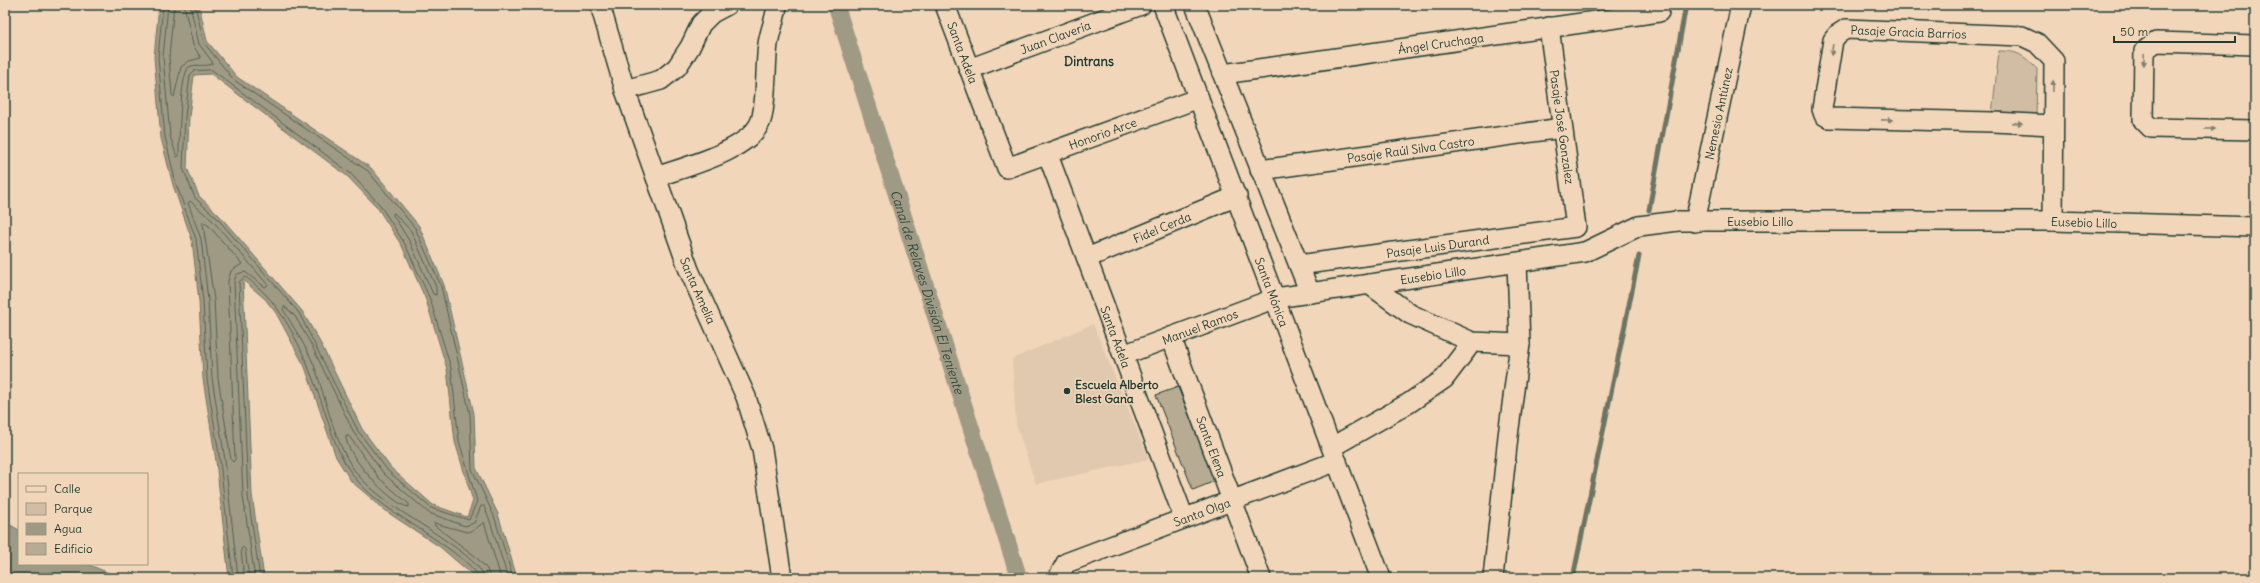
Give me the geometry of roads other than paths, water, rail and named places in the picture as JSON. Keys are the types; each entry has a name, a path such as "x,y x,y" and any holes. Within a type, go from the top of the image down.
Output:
{"street":[{"name":"Santa Amelia","path":"600,5 625,90 689,270 746,397 762,449 782,578"},
{"path":"625,90 661,80 677,67 690,47 701,24 712,13 727,5"},
{"path":"656,176 708,159 736,147 757,127 762,119 766,88 768,43 777,5"},
{"name":"Santa Adela","path":"945,5 1007,168"},
{"name":"Juan Clavería","path":"969,69 1140,5"},
{"name":"Santa Mónica","path":"1163,5 1276,298 1381,578"},
{"path":"1195,5 1310,293"},
{"name":"Nemesio Antúnez","path":"1694,222 1741,5"},
{"name":"Ángel Cruchaga","path":"1222,74 1549,27 1615,11 1659,12"},
{"name":"Pasaje José Gonzalez","path":"1549,27 1576,227"},
{"name":"Pasaje Gracia Barrios","path":"1846,29 2022,36 2037,44 2054,61 2052,125 1828,118 1824,115 1822,110 1833,40 1838,34 1846,29"},
{"path":"2255,45 2156,42 2144,51 2143,120 2151,128 2255,130"},
{"name":"Honorio Arce","path":"1007,168 1048,155 1199,98"},
{"path":"2052,125 2053,221"},
{"name":"Pasaje Raúl Silva Castro","path":"1260,170 1562,128"},
{"name":"Santa Adela","path":"1048,155 1184,518"},
{"name":"Fidel Cerda","path":"1087,258 1237,196"},
{"name":"Eusebio Lillo","path":"1276,298 1585,252 1639,226 1678,221 2053,221 2255,227"},
{"name":"Pasaje Luis Durand","path":"1299,265 1576,227"},
{"path":"1493,578 1508,436 1520,344 1516,262"},
{"path":"1369,284 1410,314 1472,342 1520,344"},
{"name":"Manuel Ramos","path":"1123,356 1276,298"},
{"name":"Santa Elena","path":"1171,337 1261,578"},
{"name":"Santa Olga","path":"1062,571 1184,518 1232,500 1334,454 1444,379 1472,342"}],"water":[{"path":"159,5 199,5 207,41 237,77 371,168 419,226 444,285 474,414 476,468 498,514 517,578 476,578 440,547 387,512 351,481 336,457 305,367 276,313 265,299 243,280 252,495 264,578 229,578 216,461 203,379 199,301 192,240 173,185 161,138 154,57","holes":["211,74 347,176 377,207 402,246 426,300 447,369 455,442 473,501 467,517 433,505 391,468 362,429 321,344 302,311 219,215 199,196 187,168 189,117 194,75"]},
{"path":"5,522 18,529 18,565 89,565 121,578 5,578"}],"waterway":[{"name":"Canal de Relaves División El Teniente","path":"836,5 1019,578"},
{"path":"1649,210 1686,5"},
{"path":"1573,578 1639,256"}],"place":[{"name":"Escuela Alberto Blest Gana","path":"1067,391"}],"district":[{"name":"Dintrans","path":"1089,61"}]}
